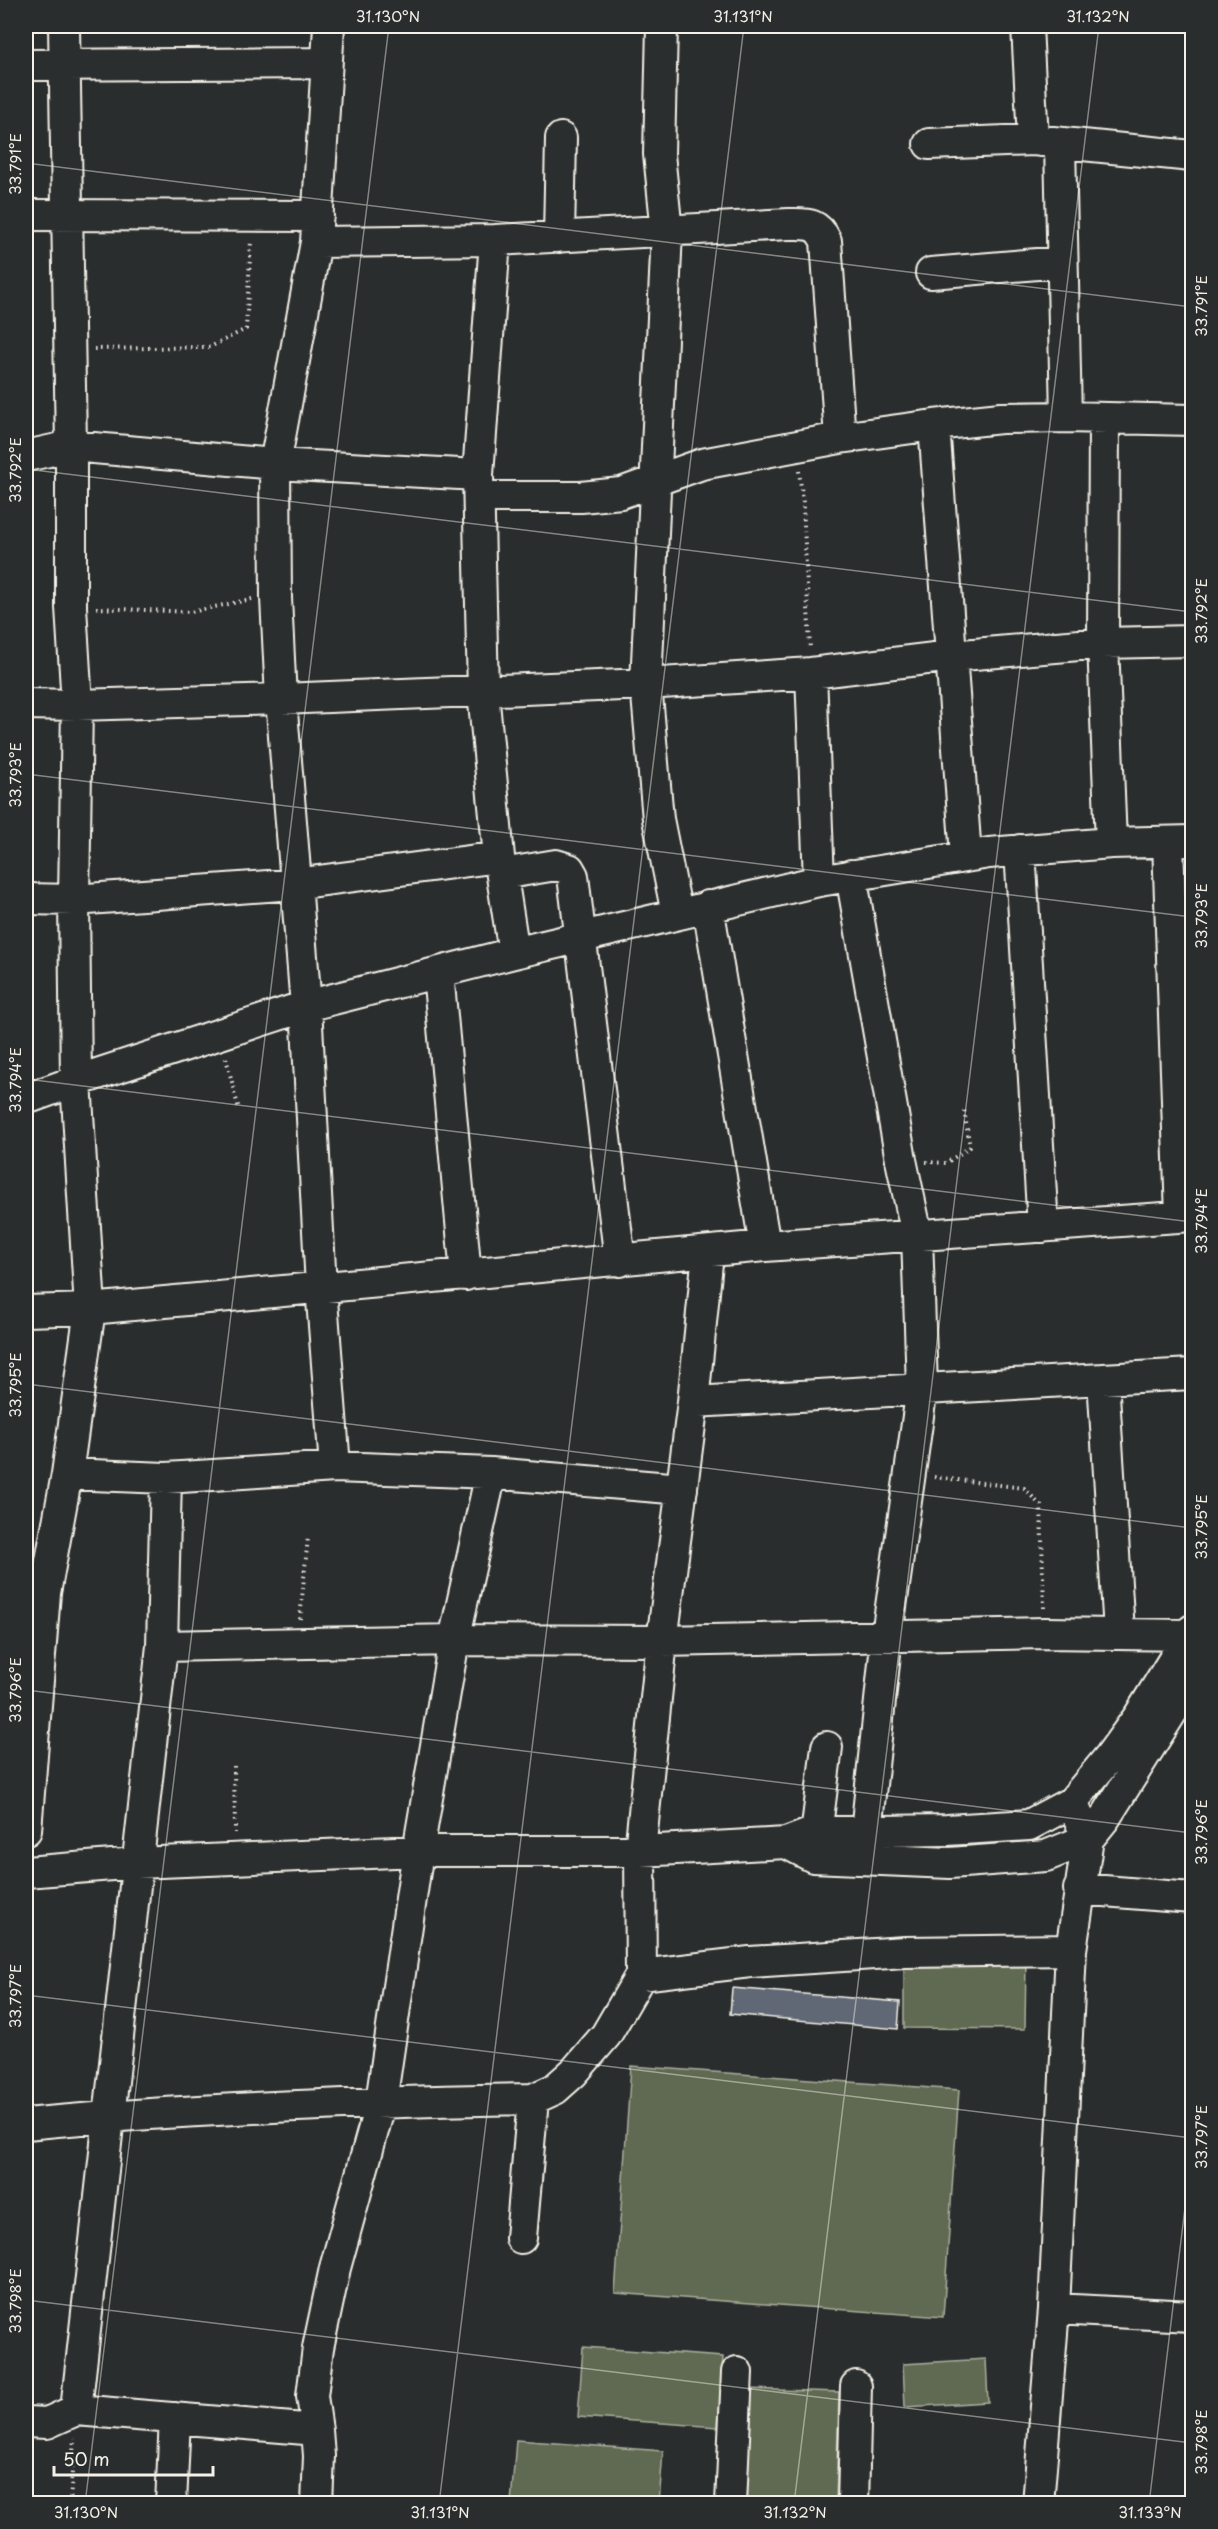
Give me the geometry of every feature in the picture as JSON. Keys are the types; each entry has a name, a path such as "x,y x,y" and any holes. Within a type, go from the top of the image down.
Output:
{"street":[{"path":"26,1830 45,1593 67,1474 90,1309 75,1081 74,900 77,705 71,607 70,349 64,26"},
{"path":"329,26 325,63 317,229 275,464 276,598 281,699 306,1006 321,1287 335,1467"},
{"path":"662,26 659,154 667,232 646,684 658,819 676,914"},
{"path":"1027,26 1047,142 1061,262 1066,417"},
{"path":"26,65 325,63"},
{"path":"559,237 561,138"},
{"path":"929,144 1047,142 1192,156"},
{"path":"26,215 253,216 317,229 495,240 789,224 815,226 821,231 826,241 840,438"},
{"path":"495,240 478,486 483,692 501,865 514,953"},
{"path":"931,273 1061,262"},
{"path":"26,456 71,446 601,496 621,493 676,472 702,465 840,438 934,425 1001,418 1192,420"},
{"path":"1104,418 1103,643 1111,843"},
{"path":"934,425 966,856"},
{"path":"26,704 77,705 281,699 646,684 811,674 951,656 1103,643 1192,640"},
{"path":"811,674 819,881"},
{"path":"26,1099 306,1006 514,953 819,881 966,856 1020,850 1111,843 1180,841 1187,1216 765,1246 90,1309 26,1311"},
{"path":"1020,850 1043,1227"},
{"path":"26,899 74,900 295,884 501,865 556,865 569,869 573,876 620,1261"},
{"path":"851,875 901,1160 917,1235 922,1388 912,1475 887,1635 866,1832"},
{"path":"708,906 765,1246"},
{"path":"438,973 466,1275"},
{"path":"26,2124 110,2116 381,2102 533,2099 555,2089 574,2072 606,2035 640,1975 640,1851 662,1641 693,1402 708,1253"},
{"path":"693,1402 1192,1374"},
{"path":"1103,1379 1119,1632"},
{"path":"67,1474 166,1478 335,1467 491,1473 682,1489"},
{"path":"317,2504 319,2456 312,2396 318,2348 335,2268 381,2102 418,1851 454,1640 491,1473"},
{"path":"76,2410 162,1646 166,1478"},
{"path":"162,1646 454,1640 662,1641 887,1635 1191,1632"},
{"path":"814,1844 866,1832 1029,1825 1072,1802 1139,1716 1191,1632"},
{"path":"1038,2504 1054,2309 1071,1950 1088,1839 1105,1818 1192,1683"},
{"path":"814,1844 827,1747"},
{"path":"1072,1802 1088,1839"},
{"path":"1029,1825 1046,1856 1080,1882 1192,1898"},
{"path":"26,1872 137,1863 418,1851 640,1851 786,1843 814,1844 950,1863 1046,1856 1088,1839"},
{"path":"640,1975 750,1962 905,1952 1071,1950"},
{"path":"521,2238 533,2099"},
{"path":"1054,2309 1192,2316"},
{"path":"731,2504 737,2372"},
{"path":"853,2504 856,2386"},
{"path":"26,2422 47,2423 76,2410 317,2430"},
{"path":"171,2504 175,2418"}],"path":[{"path":"70,349 210,347 246,329 253,216"},
{"path":"796,446 803,503 811,674"},
{"path":"71,607 191,612 243,599 276,598"},
{"path":"221,1034 238,1106"},
{"path":"901,1160 946,1163 970,1147 964,1110"},
{"path":"912,1475 1024,1488 1041,1506 1044,1633"},
{"path":"298,1644 308,1537"},
{"path":"234,1766 235,1858"},
{"path":"70,2504 76,2410"}],"green space":[{"path":"904,1958 1026,1958 1025,2029 904,2028"},
{"path":"631,2066 959,2090 943,2317 615,2293"},
{"path":"583,2347 723,2357 718,2427 578,2417"},
{"path":"986,2359 988,2402 905,2407 903,2364"},
{"path":"748,2389 839,2392 836,2503 754,2503 747,2498"},
{"path":"516,2440 663,2451 659,2503 511,2503"}],"building":[{"path":"732,1988 900,2002 898,2029 730,2014"}]}
